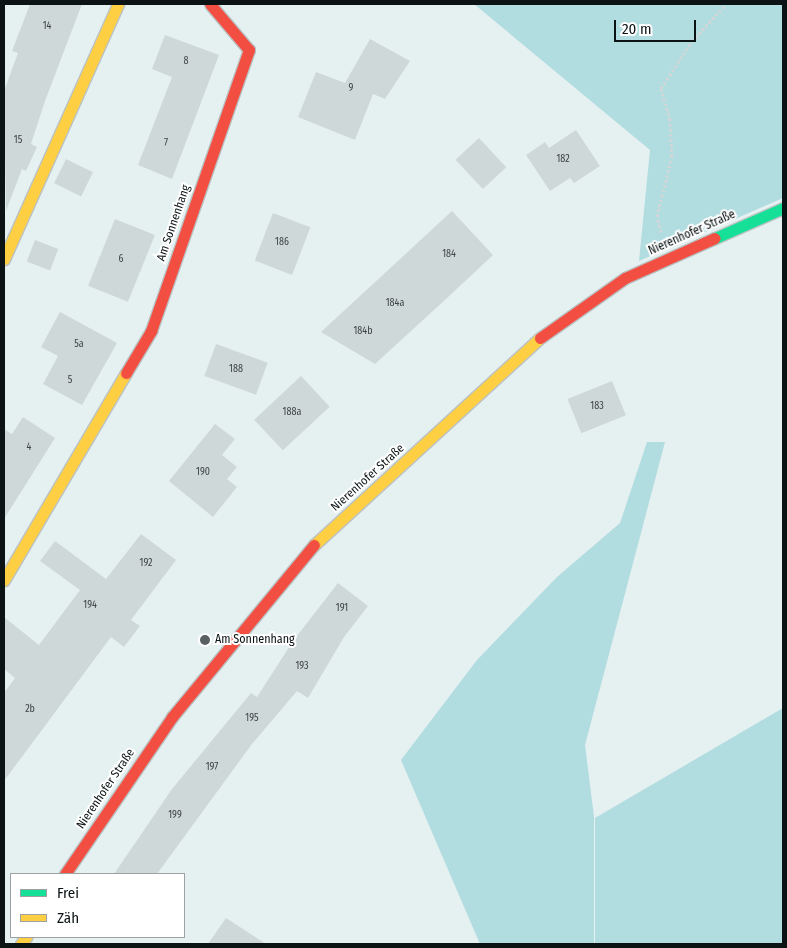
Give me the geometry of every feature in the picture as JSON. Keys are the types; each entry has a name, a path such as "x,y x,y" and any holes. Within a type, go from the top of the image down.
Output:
{"street":[{"path":"4,258 118,4"},
{"name":"Am Sonnenhang","path":"4,580 154,322 250,50 210,4"},
{"name":"Nierenhofer Straße","path":"67,873 172,717 314,545 542,337 626,278 783,208"}],"path":[{"path":"669,258 656,216 672,156 670,120 661,88 692,40 726,4"}],"shaded area":[{"path":"474,4 783,4 783,198 639,261 650,150"},
{"path":"647,442 665,442 585,745 594,817 594,944 480,944 401,760 477,660 557,577 620,523"},
{"path":"783,708 783,944 595,944 595,818"}],"building":[{"path":"30,4 82,4 45,101 31,144 37,147 26,171 22,169 6,211 4,91 18,53 12,51"},
{"path":"165,35 219,55 172,179 138,165 172,77 152,69"},
{"path":"370,39 410,61 385,99 373,94 355,140 298,117 316,72 345,83"},
{"path":"576,130 600,166 574,183 570,178 550,191 526,155 545,142 549,148"},
{"path":"479,138 506,167 483,189 456,160"},
{"path":"66,159 93,172 81,196 54,183"},
{"path":"452,211 493,255 446,299 375,364 321,332"},
{"path":"273,213 310,227 292,275 255,261"},
{"path":"115,219 155,235 128,302 88,286"},
{"path":"35,240 58,249 50,270 27,261"},
{"path":"60,312 117,343 82,405 43,384 58,356 41,347"},
{"path":"216,344 268,363 256,395 204,376"},
{"path":"301,376 330,407 283,450 254,420"},
{"path":"612,381 626,415 581,433 567,399"},
{"path":"23,417 55,438 4,519 4,429 12,434"},
{"path":"215,424 235,439 222,455 237,467 227,479 237,487 213,517 169,481"},
{"path":"141,534 176,560 131,620 140,626 124,647 111,637 4,781 4,693 15,678 4,669 4,617 39,645 80,590 40,561 55,541 106,579"},
{"path":"338,583 368,606 344,637 308,698 297,691 252,744 158,873 115,873 172,789 251,693 257,697 293,641"},
{"path":"226,918 266,944 208,944"}],"traffic: fast":[{"path":"715,238 783,208"}],"traffic: slow":[{"path":"4,259 118,4"},
{"path":"314,545 540,338"},
{"path":"4,580 126,373"},
{"path":"21,944 25,938"}],"traffic: jam":[{"path":"126,373 151,331 249,50 210,4"},
{"path":"540,338 625,278 715,238"},
{"path":"66,873 172,717 314,545"}],"place":[{"name":"Am Sonnenhang","path":"205,640"}]}
